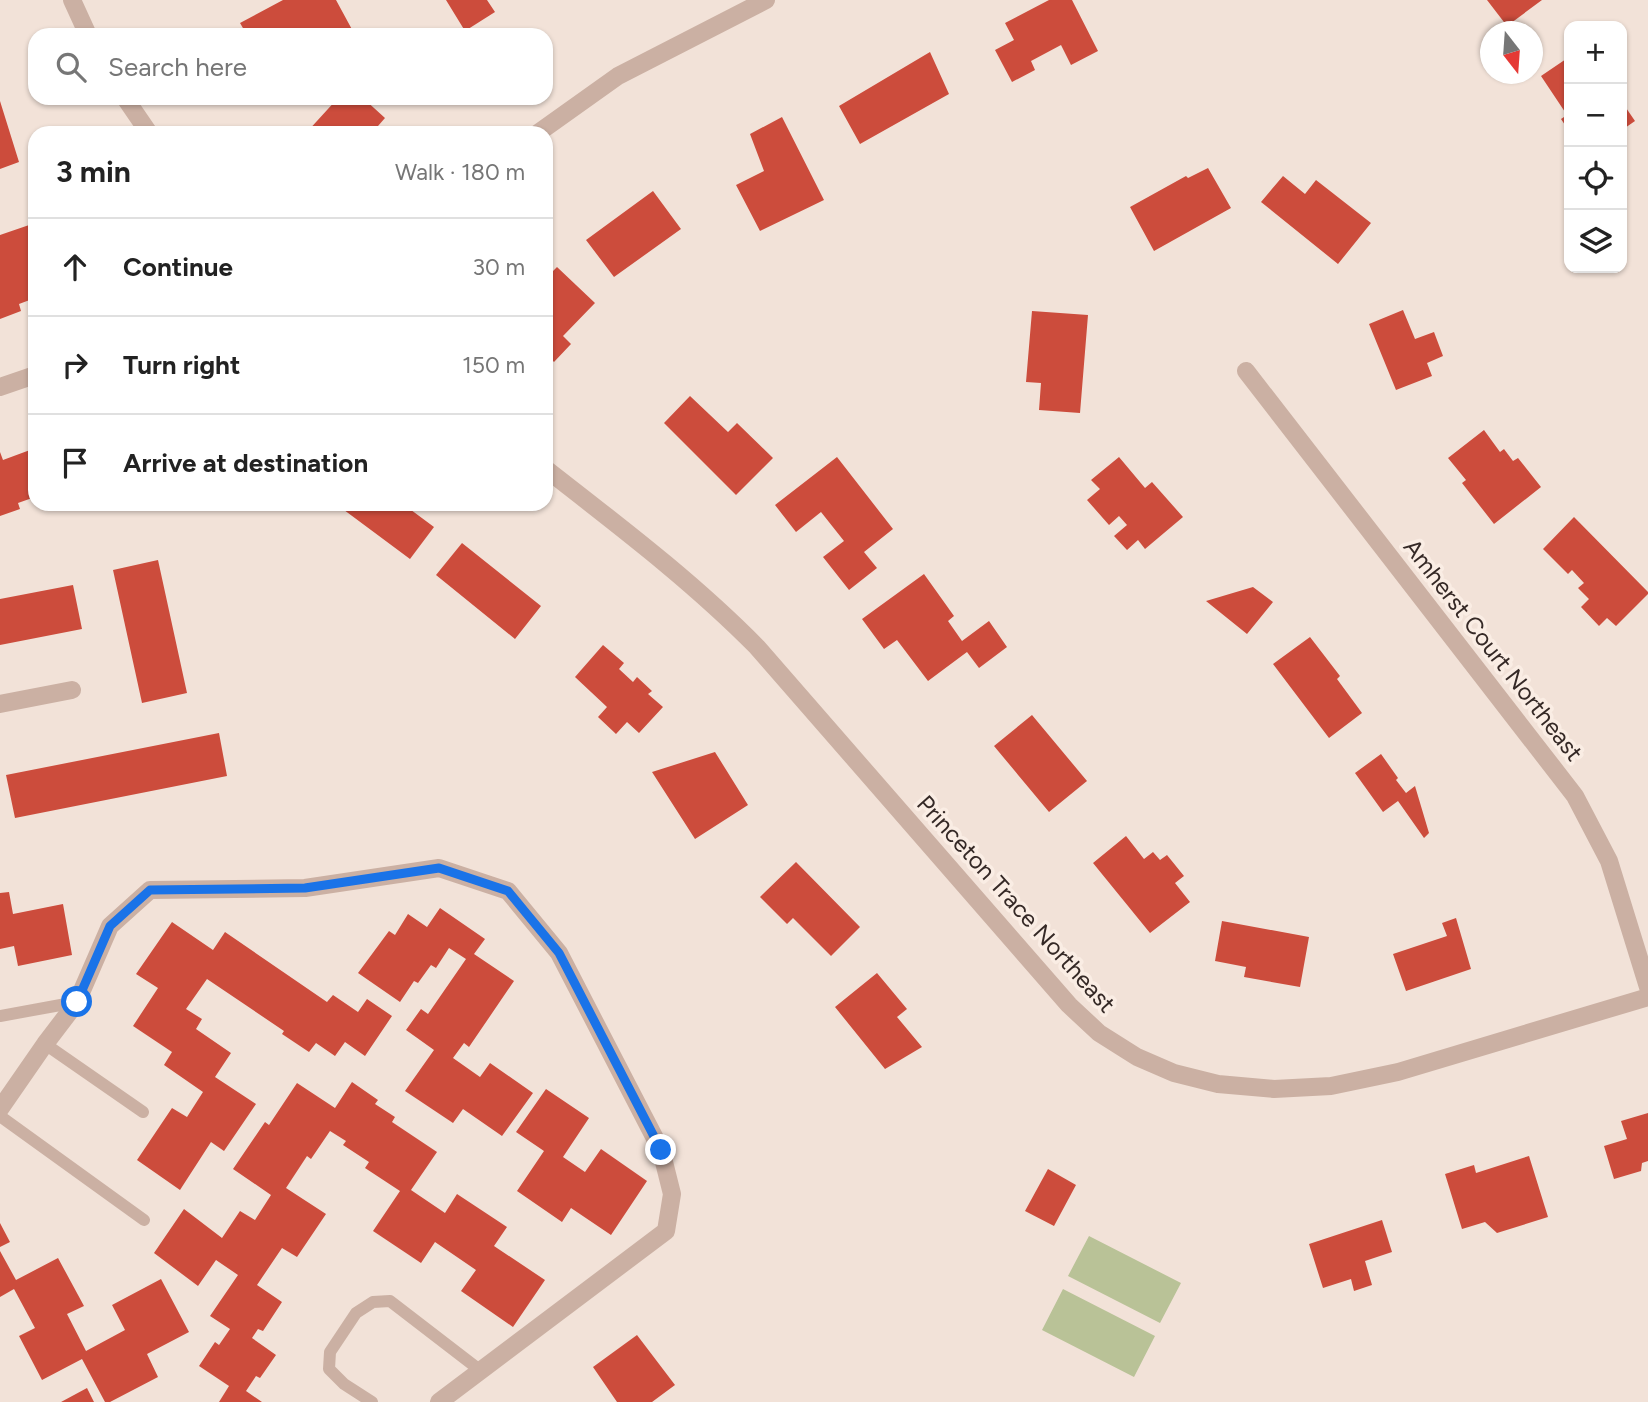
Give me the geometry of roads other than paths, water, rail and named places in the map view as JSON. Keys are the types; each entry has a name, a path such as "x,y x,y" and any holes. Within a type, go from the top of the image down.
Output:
{"street":[{"path":"72,0 85,28"},
{"path":"548,126 618,76 766,0"},
{"path":"130,105 144,126"},
{"name":"Amherst Court Northeast","path":"1246,371 1576,796 1609,861 1648,987"},
{"path":"0,387 28,377"},
{"name":"Princeton Trace Northeast","path":"553,474 670,566 723,612 767,657 1069,1005 1099,1033 1137,1057 1174,1073 1218,1084 1275,1089 1331,1086 1398,1072 1648,997"},
{"path":"0,704 72,690"},
{"path":"0,1109 77,1002 110,926 150,890 305,888 439,868 508,891 559,953 661,1150 672,1194 666,1231 439,1402"}],"lane":[{"path":"0,1016 77,1002"},
{"path":"45,1044 144,1112"},
{"path":"0,1116 144,1220"},
{"path":"372,1402 344,1384 328,1369 330,1352 356,1312 373,1302 390,1301 481,1371"}]}
